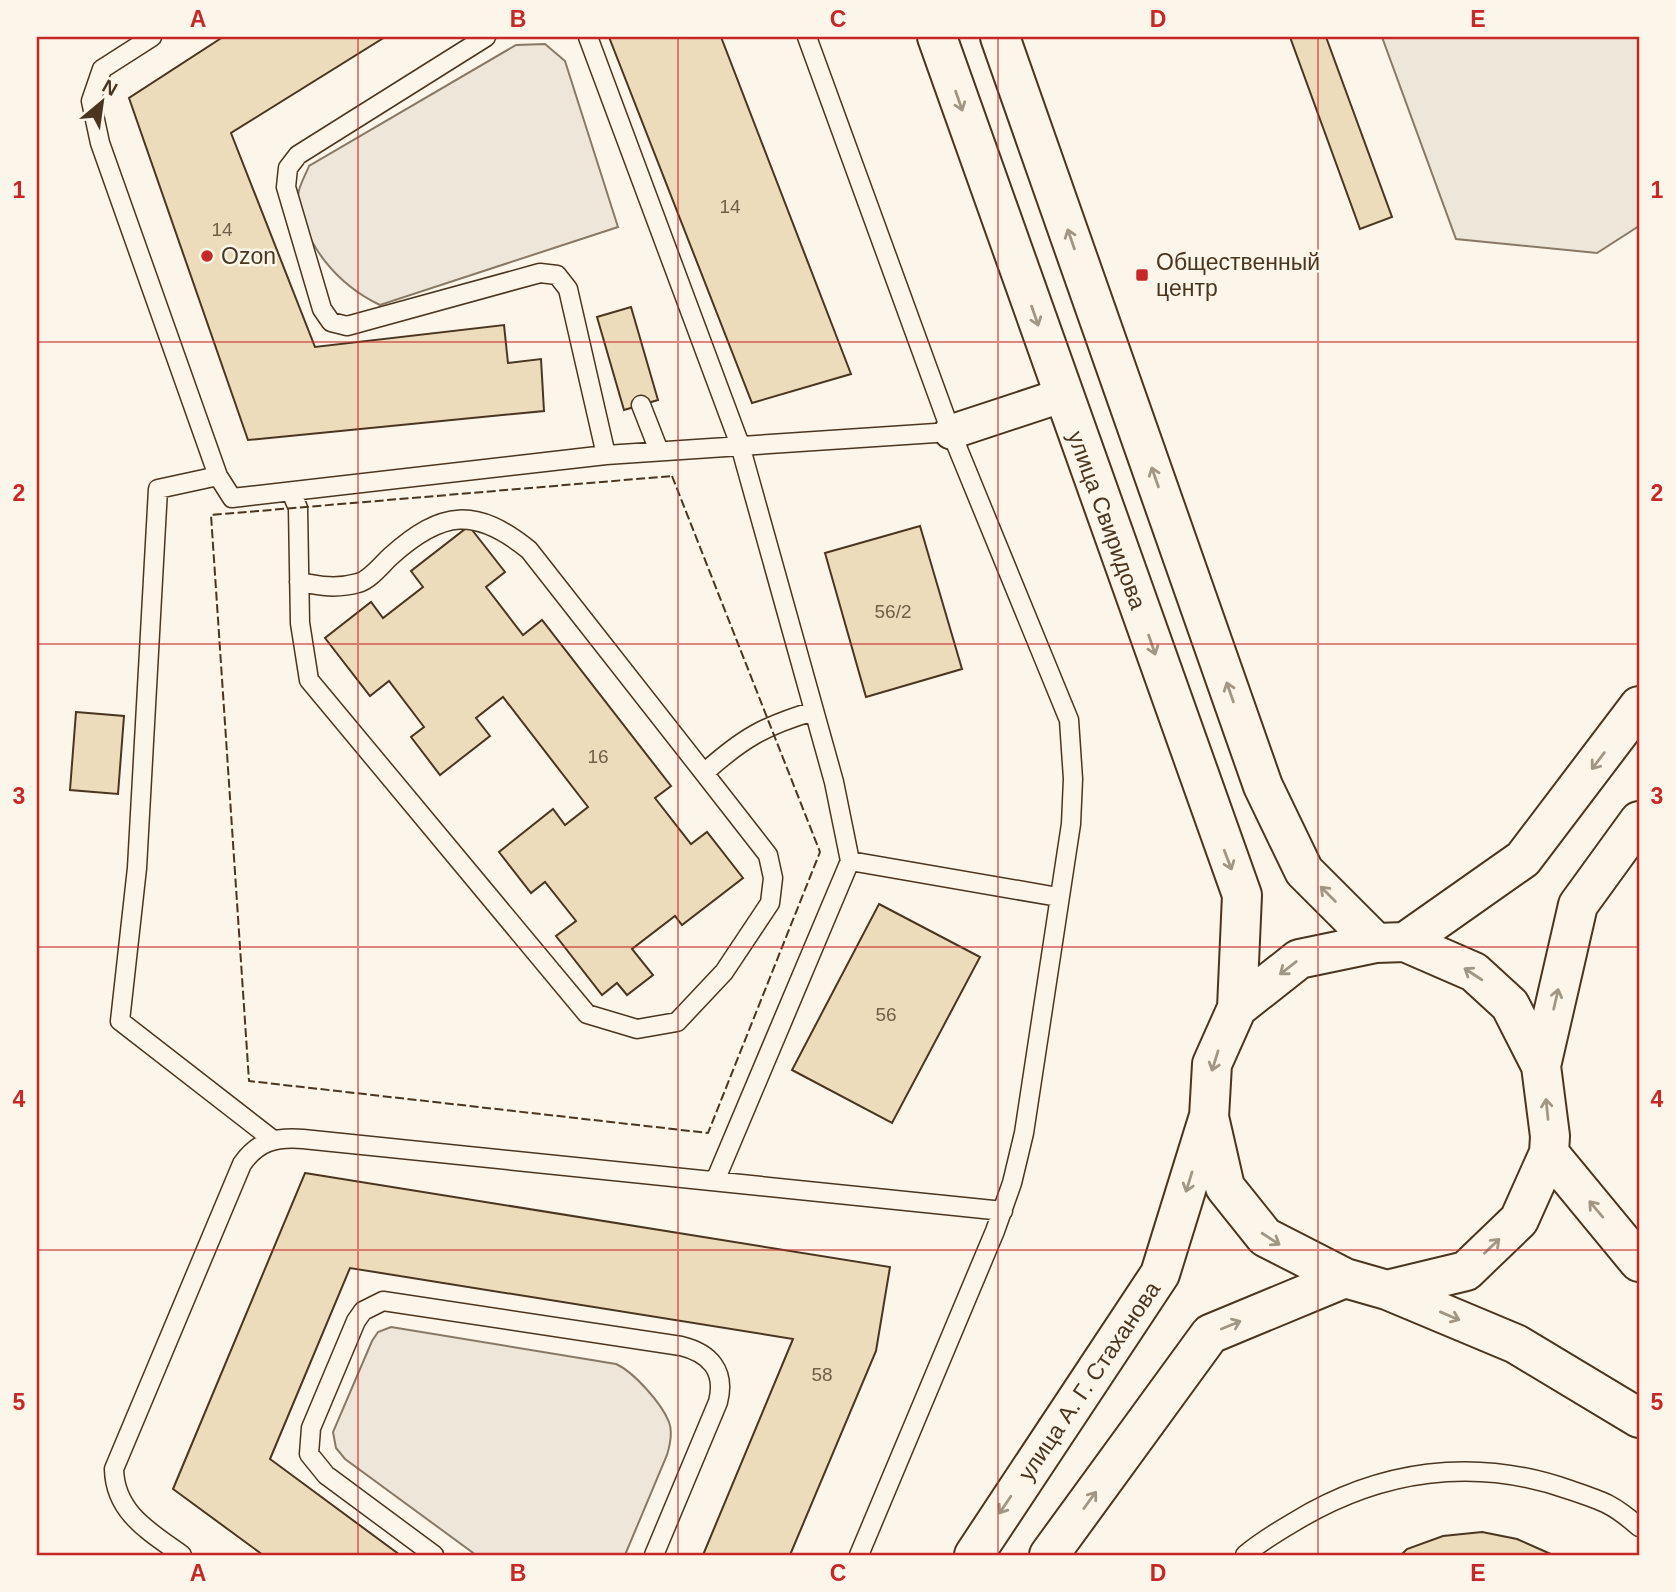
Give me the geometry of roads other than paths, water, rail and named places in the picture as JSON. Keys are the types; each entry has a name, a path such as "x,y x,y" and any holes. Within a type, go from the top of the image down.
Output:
{"main road":[{"name":"улица Свиридова","path":"937,37 1242,895 1237,1008"},
{"path":"1000,37 1263,786 1304,871 1390,942 1474,972 1510,1005 1541,1066"},
{"path":"1639,706 1523,859 1390,942 1299,959 1237,1008 1212,1064 1209,1117 1225,1187 1265,1237 1345,1278 1387,1290 1516,1344 1639,1418"},
{"path":"1387,1290 1466,1271 1519,1220 1549,1153 1541,1066 1578,905 1639,821"},
{"name":"улица А. Г. Стаханова","path":"974,1555 1160,1274 1209,1117"},
{"path":"1549,1153 1639,1262"},
{"path":"1049,1555 1210,1334 1345,1278"}],"street":[{"path":"951,432 1063,395"}],"lane":[{"path":"152,37 102,69 91,101 100,143 218,476 232,498 607,455 951,432"},
{"path":"486,37 298,155 288,168 286,187 321,309 331,322 347,326 540,273 557,275 568,289 607,455"},
{"path":"588,37 740,445 814,711 850,861 715,1181"},
{"path":"807,37 951,432 1069,720 1073,779 1071,824 1024,1133 1003,1211 859,1555"},
{"path":"641,405 659,451"},
{"path":"218,476 158,489 137,868 120,1021 272,1139"},
{"path":"291,492 298,508 299,582 300,623 309,680 587,1014 638,1029 677,1022 724,972 770,902 773,878 768,855 529,550 502,528 464,517 415,534 361,583 328,588 299,582"},
{"path":"704,773 735,745 769,724 814,711"},
{"path":"850,861 1058,897"},
{"path":"182,1555 128,1513 117,1492 114,1469 242,1164 259,1146 272,1139 303,1139 1003,1211"},
{"path":"434,1555 326,1475 309,1454 311,1428 356,1321 363,1311 383,1301 681,1346 694,1349 710,1360 721,1382 718,1402 654,1555"},
{"path":"1245,1555 1257,1544 1331,1499 1377,1483 1425,1473 1477,1471 1539,1479 1615,1506 1639,1527"}],"place":[{"name":"Ozon","path":"207,256"},
{"name":"Общественный центр","path":"1142,275"}]}
